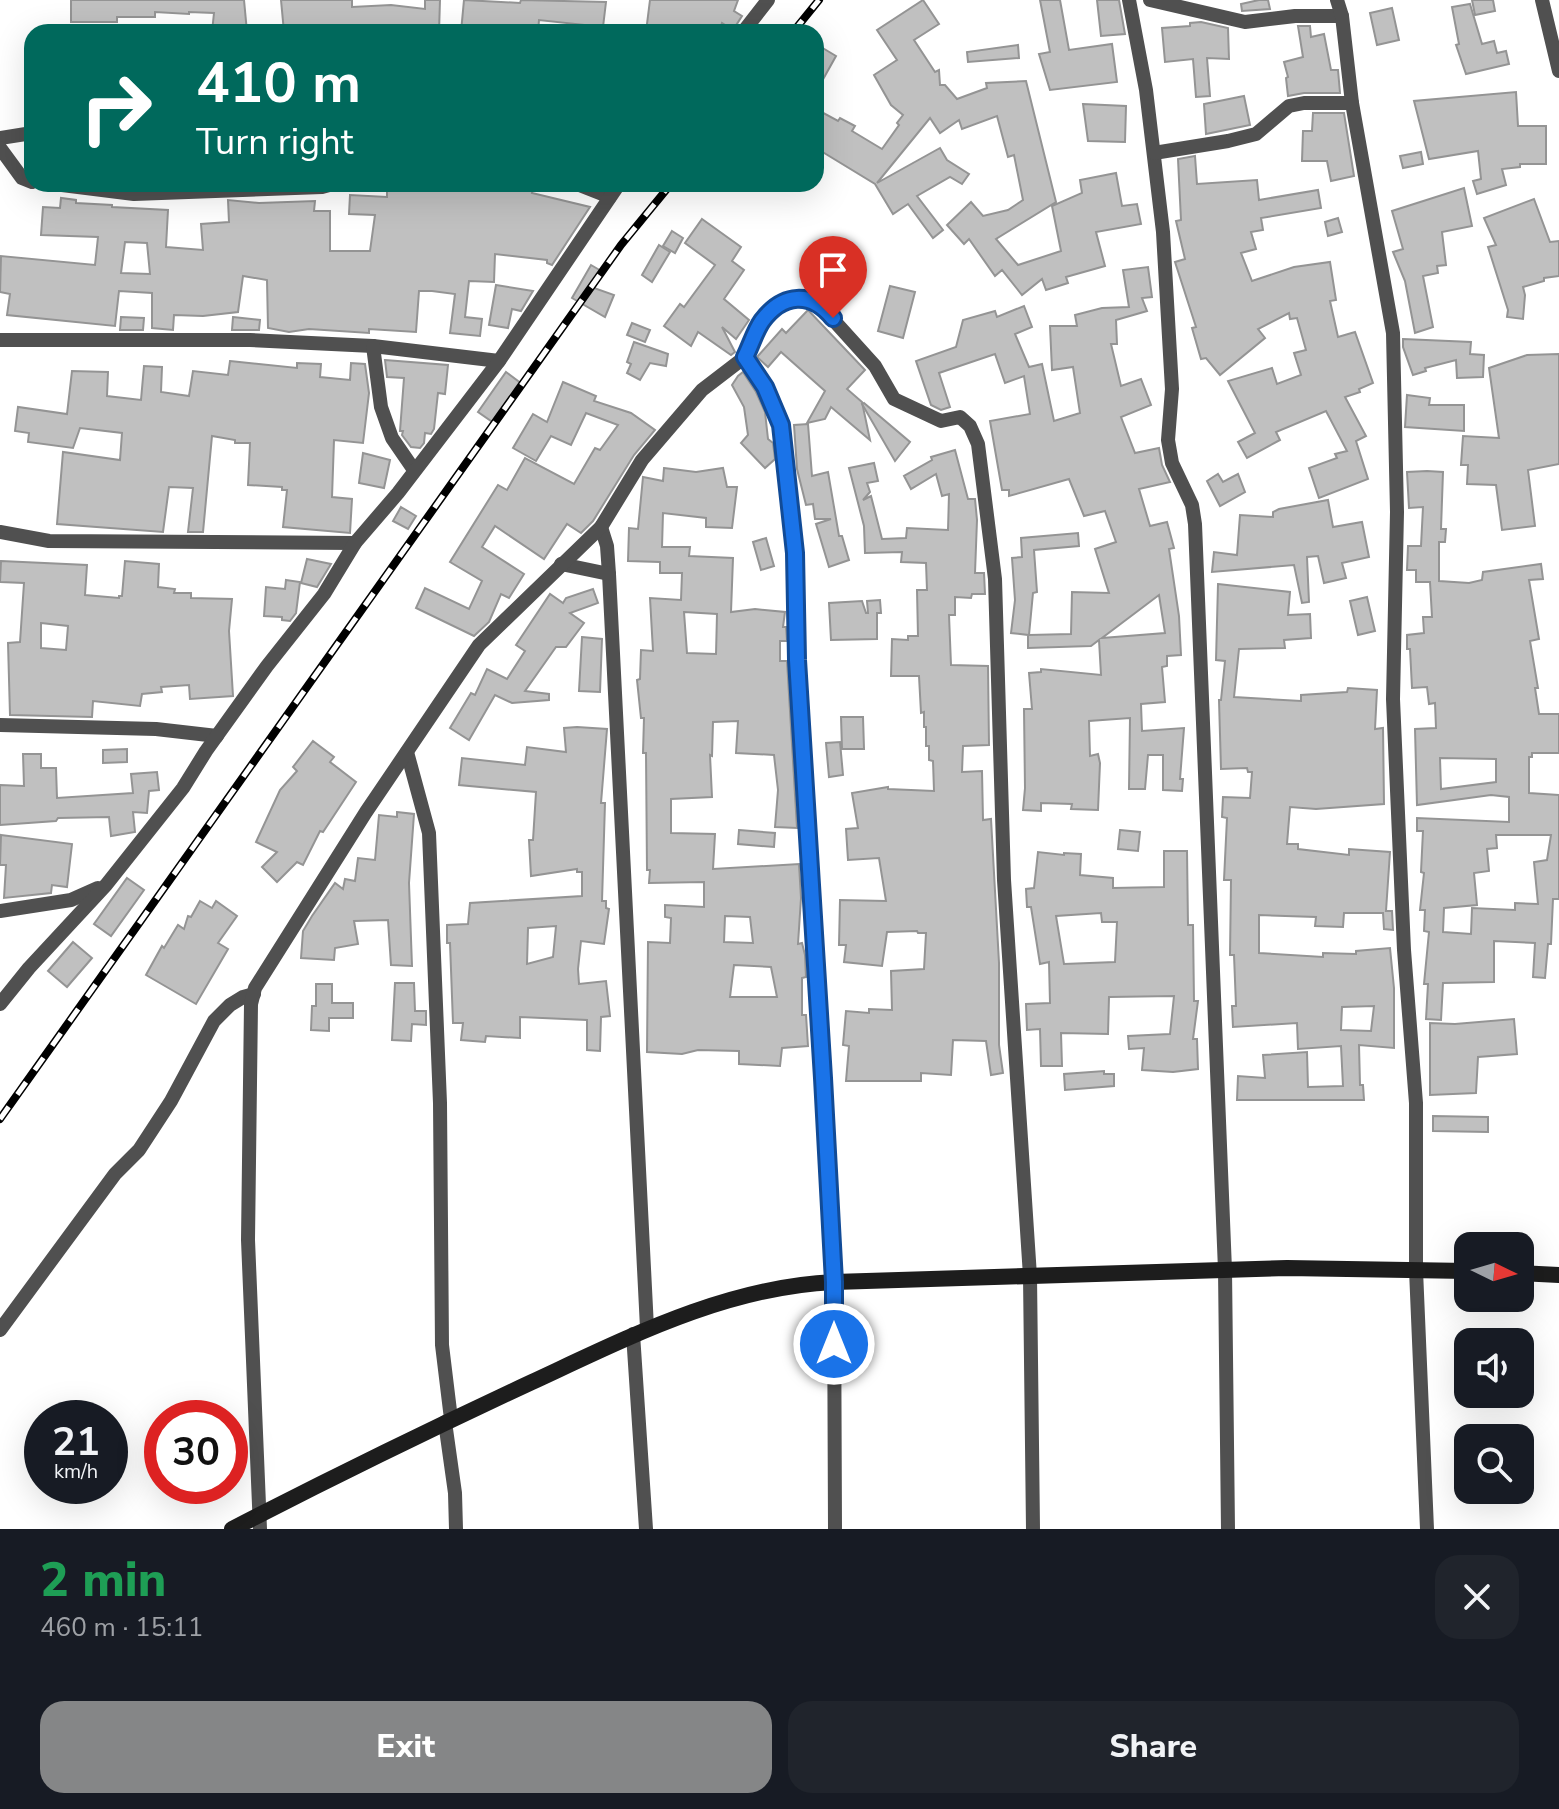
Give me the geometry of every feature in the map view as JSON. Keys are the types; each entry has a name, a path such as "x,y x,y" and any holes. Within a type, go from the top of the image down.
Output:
{"street":[{"path":"749,24 768,0"},
{"path":"1129,0 1146,90 1163,232 1172,389 1168,440 1172,463 1192,505 1195,524 1225,1270 1228,1529"},
{"path":"1150,0 1245,22 1295,16 1342,16"},
{"path":"1337,0 1393,333 1397,512 1393,699 1403,918 1416,1103 1416,1270 1427,1529"},
{"path":"1542,0 1559,71"},
{"path":"1154,153 1256,134 1289,106 1352,103"},
{"path":"0,138 24,134"},
{"path":"0,148 24,179"},
{"path":"118,192 188,192"},
{"path":"597,192 610,197"},
{"path":"0,1004 106,885 183,788 217,736 324,594 355,543 398,493 499,361 613,192"},
{"path":"260,1522 248,1240 254,994 272,960 479,645 601,527 642,460 702,390 745,357 762,321 782,303 797,298 809,299 828,312 875,366 894,399 941,421 960,417 970,426 978,444 995,579 1004,880 1030,1276 1033,1529"},
{"path":"0,340 185,338 373,346 499,361"},
{"path":"373,346 381,407 392,438 414,470"},
{"path":"745,357 765,387 781,425 795,553 797,660 834,1282 835,1529"},
{"path":"601,527 607,546 609,574 646,1529"},
{"path":"0,532 49,541 355,543"},
{"path":"561,564 609,574"},
{"path":"0,725 156,729 217,736"},
{"path":"407,752 429,833 440,1103 442,1345 456,1529"},
{"path":"0,911 71,900 106,885"},
{"path":"0,1330 115,1174 139,1150 171,1101 214,1021 230,1005 254,994"},
{"path":"232,1529 260,1522 448,1421 640,1331 737,1296 796,1284 834,1282 1225,1270 1454,1271"},
{"path":"1534,1274 1559,1275"}],"building":[{"path":"71,0 244,0 246,24 213,24 214,13 189,12 155,12 155,17 117,17 117,22 71,22"},
{"path":"281,0 352,0 352,7 391,5 425,9 425,0 440,0 439,24 283,24"},
{"path":"464,0 606,2 603,24 539,20 539,24 462,24"},
{"path":"650,0 738,0 734,11 742,16 737,24 647,24"},
{"path":"923,0 939,24 914,40 935,72 939,70 940,85 945,85 957,99 987,88 986,83 1026,81 1056,202 996,239 1018,265 1061,251 1052,206 1082,193 1080,180 1116,173 1122,206 1137,204 1141,224 1096,232 1105,266 1066,277 1068,283 1046,290 1042,279 1022,295 1002,270 995,276 969,239 964,244 947,225 971,202 983,216 1008,210 1023,200 1014,155 1008,157 997,116 962,129 959,120 940,133 930,118 877,183 940,148 947,160 969,174 962,184 950,177 917,196 943,230 933,238 908,204 893,214 875,184 824,153 824,113 855,126 852,131 882,149 899,125 897,123 903,115 891,105 874,75 897,60 877,30"},
{"path":"1040,0 1060,0 1069,50 1112,44 1117,82 1050,90 1039,54 1050,52"},
{"path":"1097,0 1119,0 1125,34 1101,36"},
{"path":"1268,0 1270,9 1242,11 1241,4"},
{"path":"1472,0 1493,0 1495,11 1475,15"},
{"path":"1470,4 1482,44 1494,41 1497,53 1506,51 1509,64 1466,74 1456,45 1459,44 1452,7"},
{"path":"1392,8 1399,40 1377,45 1370,13"},
{"path":"1201,22 1228,28 1229,59 1207,58 1210,96 1196,97 1193,59 1165,62 1162,28"},
{"path":"1298,26 1310,26 1311,37 1324,34 1331,70 1338,70 1340,93 1288,96 1284,62 1303,57"},
{"path":"1018,45 1019,58 968,62 967,52"},
{"path":"824,49 836,56 824,78"},
{"path":"1516,92 1518,126 1546,126 1546,164 1520,164 1520,167 1502,169 1506,185 1477,194 1473,181 1481,179 1478,151 1429,159 1414,101"},
{"path":"1244,96 1250,125 1206,134 1204,104"},
{"path":"1083,104 1126,106 1125,142 1088,141"},
{"path":"1313,113 1344,113 1354,176 1331,181 1327,161 1302,161 1303,131 1312,131"},
{"path":"1421,152 1423,164 1403,168 1400,156"},
{"path":"1195,156 1197,184 1257,180 1259,200 1318,190 1321,208 1261,218 1263,230 1251,232 1256,249 1241,253 1252,281 1294,267 1330,262 1336,300 1330,301 1338,337 1355,332 1373,383 1345,397 1366,436 1356,441 1368,479 1319,498 1309,468 1347,451 1326,411 1276,432 1280,440 1247,458 1238,442 1255,433 1228,381 1272,368 1277,384 1301,375 1294,353 1306,350 1297,318 1290,319 1289,313 1258,329 1265,338 1220,375 1206,358 1201,359 1192,328 1196,327 1175,262 1185,259 1176,221 1181,220 1178,159"},
{"path":"1464,188 1472,226 1442,232 1446,265 1437,266 1438,273 1423,276 1433,327 1415,333 1405,281 1393,252 1403,249 1392,211"},
{"path":"387,192 532,192 590,207 552,265 547,260 495,254 494,282 469,281 465,317 482,319 480,336 450,333 455,294 432,291 419,291 416,332 369,329 369,333 309,329 289,332 268,328 267,280 243,276 238,312 174,315 173,330 152,328 152,293 119,291 115,326 7,315 10,294 0,292 1,256 95,265 98,237 41,235 43,207 60,208 61,198 76,200 76,203 168,210 166,247 203,250 201,224 229,222 228,200 259,203 315,201 314,211 330,211 330,251 370,251 375,215 349,214 350,195 387,197","holes":["125,242 147,243 150,274 121,273"]},
{"path":"1534,199 1550,242 1559,241 1559,276 1544,278 1544,281 1523,287 1523,319 1507,317 1508,310 1488,247 1496,245 1484,218"},
{"path":"1338,218 1342,232 1328,236 1325,222"},
{"path":"702,219 741,247 732,261 744,270 724,299 749,320 736,339 722,327 735,352 731,355 698,332 691,346 664,326 680,304 684,307 715,265 685,243"},
{"path":"672,231 683,238 675,253 663,246"},
{"path":"659,245 670,252 652,282 642,275"},
{"path":"591,265 603,272 594,288 614,295 605,317 572,298"},
{"path":"1148,267 1152,297 1142,298 1147,311 1116,320 1117,344 1111,344 1121,386 1141,379 1151,405 1121,417 1135,453 1159,448 1170,482 1139,489 1150,526 1167,522 1174,548 1169,549 1181,655 1167,656 1167,666 1162,667 1165,702 1141,704 1142,731 1184,728 1182,791 1163,790 1163,755 1148,755 1145,789 1129,789 1130,718 1089,721 1090,756 1098,754 1100,763 1098,810 1071,809 1072,804 1041,803 1041,811 1023,810 1024,709 1032,709 1029,673 1041,672 1041,669 1101,675 1099,640 1091,646 1028,648 1028,635 1011,633 1015,600 1012,558 1022,557 1021,538 1078,533 1079,546 1034,550 1037,592 1033,593 1029,635 1071,634 1072,592 1109,593 1095,549 1116,542 1105,511 1084,516 1069,479 1009,496 1009,490 1002,490 990,421 1030,414 1024,376 1005,383 995,354 939,373 950,407 941,410 931,405 916,361 956,347 963,320 995,311 997,317 1024,306 1032,327 1015,334 1029,367 1042,364 1054,421 1080,413 1073,367 1052,370 1050,326 1077,326 1075,315 1102,308 1129,307 1123,270","holes":["1159,595 1165,633 1102,638"]},
{"path":"496,285 533,291 521,311 512,309 508,328 489,325"},
{"path":"890,286 915,292 903,338 878,331"},
{"path":"808,310 865,370 847,389 862,402 870,440 831,407 825,419 807,423 825,391 781,352 768,367 757,357 782,329 786,333"},
{"path":"121,317 144,318 143,330 120,330"},
{"path":"233,317 260,320 259,330 232,330"},
{"path":"632,323 650,330 645,342 627,335"},
{"path":"1403,339 1471,342 1470,354 1484,355 1483,377 1457,378 1456,360 1425,368 1426,371 1413,375"},
{"path":"634,342 668,354 666,366 650,363 640,380 627,373 631,364 627,362"},
{"path":"1559,354 1559,464 1528,470 1535,526 1502,530 1496,485 1467,484 1468,465 1461,465 1463,436 1499,438 1489,368 1527,355"},
{"path":"385,360 448,365 445,394 438,393 434,429 431,434 425,433 420,448 411,447 402,435 403,431 400,431 404,378 387,377"},
{"path":"230,361 297,368 297,363 321,364 320,377 350,380 351,363 365,364 369,393 363,443 334,440 332,497 352,499 350,533 283,527 287,490 248,485 250,443 235,443 235,440 212,436 203,532 188,532 193,488 169,487 163,532 57,524 63,452 120,460 122,433 80,428 73,448 28,442 29,433 15,431 18,407 67,414 72,371 108,372 107,396 141,400 144,366 162,367 161,392 189,396 193,371 228,375"},
{"path":"506,372 522,384 494,423 478,412"},
{"path":"743,372 765,412 768,439 773,443 775,459 765,468 741,443 748,435 744,407 732,385"},
{"path":"563,382 596,396 594,401 631,413 655,430 634,455 593,521 581,533 567,524 544,559 495,526 482,547 524,574 509,598 501,594 489,622 474,636 416,608 425,588 469,609 482,581 450,562 498,485 507,490 525,458 574,484 595,448 600,450 618,425 586,413 571,445 551,436 536,461 513,448 533,414 547,422"},
{"path":"1407,395 1430,398 1429,405 1464,405 1464,431 1405,427"},
{"path":"862,404 910,442 895,461"},
{"path":"808,424 812,476 828,472 839,536 842,536 849,560 829,567 816,524 831,519 815,519 813,504 806,505 797,469 794,425"},
{"path":"955,450 968,499 975,499 975,573 984,573 985,594 972,594 971,598 955,597 955,615 949,615 951,665 988,666 989,745 963,746 962,772 982,771 983,820 991,819 999,963 999,1045 1003,1073 991,1075 986,1041 953,1040 951,1075 921,1073 921,1081 846,1081 849,1046 843,1045 846,1011 869,1013 869,1009 892,1010 891,971 924,969 926,933 887,932 882,966 844,962 846,945 839,945 840,900 886,901 879,858 848,860 846,829 858,828 852,793 888,787 934,791 933,761 929,760 929,746 926,746 919,676 891,676 892,639 908,640 908,636 918,636 917,590 927,590 926,563 901,562 902,552 865,553 864,526 849,468 874,463 878,481 867,483 870,492 863,500 871,496 882,539 906,538 907,528 948,530 949,494 942,496 936,474 911,489 904,476 932,460 931,457"},
{"path":"363,453 390,460 384,488 359,483"},
{"path":"664,468 696,472 723,468 727,487 737,487 732,528 706,527 706,518 663,513 662,547 690,547 689,556 733,558 731,612 755,609 785,612 783,627 786,627 787,641 780,641 780,661 787,661 797,828 775,827 778,790 774,755 736,753 738,721 713,722 710,755 712,797 671,799 671,833 715,834 713,869 799,864 801,898 798,944 802,943 805,955 802,1015 806,1015 808,1046 782,1048 780,1066 739,1064 739,1051 647,1052 648,942 670,943 671,918 665,917 665,905 704,907 704,882 649,883 650,870 647,870 646,753 643,753 644,718 641,718 637,680 640,679 641,650 653,651 650,598 681,600 682,573 660,573 660,562 628,561 629,528 638,529 643,477 663,481","holes":["684,612 717,614 716,654 687,653","725,916 750,917 753,943 724,942","734,965 771,967 777,997 730,997"]},
{"path":"1407,472 1443,472 1441,529 1446,529 1445,542 1439,542 1439,581 1469,583 1482,580 1483,572 1541,564 1543,579 1529,580 1539,639 1530,641 1538,688 1535,688 1539,714 1559,714 1559,753 1532,753 1529,757 1529,793 1559,795 1559,899 1553,899 1551,944 1548,944 1545,978 1533,977 1535,943 1494,941 1494,982 1443,983 1441,1020 1426,1019 1428,984 1424,984 1429,932 1424,931 1425,910 1420,910 1424,873 1421,872 1423,831 1417,831 1417,818 1509,822 1509,797 1491,795 1417,805 1415,729 1436,728 1435,703 1429,704 1427,687 1412,688 1410,649 1407,649 1407,635 1424,633 1423,617 1432,617 1430,582 1416,582 1416,570 1407,570 1408,546 1421,546 1423,507 1409,508","holes":["1440,758 1496,759 1496,782 1441,789","1496,835 1551,835 1547,860 1534,862 1538,904 1515,903 1515,910 1472,908 1471,934 1443,932 1444,908 1477,905 1474,873 1489,871 1487,849 1497,848"]},
{"path":"1218,474 1223,482 1238,474 1245,492 1220,506 1207,481"},
{"path":"1328,500 1333,527 1362,522 1369,557 1342,563 1346,578 1324,583 1318,556 1307,557 1309,602 1302,603 1294,565 1212,572 1214,552 1237,555 1240,515 1273,517 1273,512 1279,509"},
{"path":"401,507 416,516 408,529 393,521"},
{"path":"766,538 774,566 761,570 753,542"},
{"path":"307,559 331,564 317,587 301,583"},
{"path":"1,561 87,565 85,595 119,598 122,596 125,561 159,564 158,587 175,589 174,593 191,593 191,598 232,599 229,631 233,696 190,699 189,685 161,687 162,692 142,694 140,706 93,701 92,717 10,715 8,643 20,642 24,583 0,582","holes":["41,623 68,626 66,650 41,648"]},
{"path":"286,580 300,582 296,613 290,621 282,620 282,617 264,616 266,587 285,589"},
{"path":"1218,584 1290,592 1288,615 1310,614 1311,638 1284,640 1285,648 1239,649 1234,697 1301,701 1301,695 1347,692 1348,688 1377,690 1375,729 1383,728 1384,804 1316,809 1290,807 1287,844 1298,844 1298,849 1349,855 1349,849 1390,852 1386,911 1392,911 1393,930 1384,929 1383,913 1344,913 1343,927 1315,926 1316,917 1259,915 1259,953 1323,957 1323,953 1356,954 1356,951 1390,948 1394,1048 1359,1045 1360,1085 1363,1085 1364,1100 1237,1100 1238,1076 1265,1078 1263,1055 1307,1052 1308,1087 1343,1086 1341,1046 1298,1049 1297,1023 1233,1027 1232,1006 1236,1006 1234,955 1230,955 1231,880 1224,880 1227,818 1222,817 1223,797 1250,798 1252,772 1248,772 1247,768 1221,769 1219,700 1225,661 1216,660","holes":["1374,1006 1371,1031 1341,1030 1342,1007"]},
{"path":"593,589 598,603 570,613 584,623 566,647 556,647 525,691 549,694 549,700 512,703 495,695 469,740 450,728 471,693 475,695 487,669 507,679 525,651 516,645 550,594 563,603 566,598"},
{"path":"1367,597 1375,631 1358,635 1350,601"},
{"path":"880,600 877,639 831,640 829,603 862,601 868,613 867,601"},
{"path":"582,637 602,639 600,692 579,691"},
{"path":"841,717 863,717 864,749 842,749"},
{"path":"564,728 607,729 601,803 605,803 602,901 606,901 606,908 609,909 604,944 581,941 578,969 579,984 606,981 610,1016 601,1017 600,1051 587,1050 587,1020 520,1017 520,1038 486,1036 485,1042 461,1040 463,1023 453,1023 447,925 468,924 470,903 582,896 582,872 577,872 577,869 531,876 529,840 533,840 536,792 459,785 462,758 525,765 527,747 566,752","holes":["556,926 553,957 527,964 528,928"]},
{"path":"313,741 334,757 330,762 356,782 323,832 320,831 303,865 297,862 277,882 262,867 277,852 256,842 280,790 297,771 293,767"},
{"path":"840,742 843,775 829,777 826,743"},
{"path":"127,749 127,762 103,763 103,750"},
{"path":"23,754 41,754 41,768 56,768 57,798 133,793 131,774 157,772 159,790 149,791 147,813 133,812 135,832 111,836 109,817 58,818 56,821 0,825 0,785 24,786"},
{"path":"397,812 414,814 409,883 412,966 391,965 388,920 354,921 358,944 335,948 334,960 301,958 303,931 312,916 335,883 343,889 345,879 355,881 358,858 375,860 379,815 397,817"},
{"path":"739,830 775,833 774,847 738,844"},
{"path":"1120,830 1140,832 1138,851 1118,849"},
{"path":"1,835 72,844 67,887 52,885 51,893 4,898 6,865 0,865"},
{"path":"1164,851 1187,851 1188,925 1193,925 1194,1001 1198,1001 1193,1039 1197,1039 1198,1069 1173,1072 1142,1070 1144,1048 1129,1049 1128,1036 1170,1034 1174,996 1109,997 1108,1034 1061,1033 1062,1066 1041,1066 1040,1029 1027,1030 1026,1004 1050,1003 1049,962 1040,964 1031,907 1027,907 1026,889 1034,888 1038,852 1081,854 1080,875 1113,878 1113,888 1164,887","holes":["1101,913 1102,922 1117,922 1115,962 1064,964 1056,916"]},
{"path":"127,878 144,890 111,936 94,924"},
{"path":"200,901 212,908 216,901 237,916 218,943 228,949 196,1004 146,975 162,946 164,948 178,925 184,929 188,916 191,917"},
{"path":"73,942 92,958 67,987 48,971"},
{"path":"395,983 414,983 415,1011 426,1011 426,1025 412,1024 411,1041 392,1040"},
{"path":"316,984 332,984 332,1003 353,1003 353,1018 329,1018 329,1031 311,1030"},
{"path":"1514,1019 1517,1054 1478,1057 1476,1093 1430,1095 1430,1023"},
{"path":"1104,1071 1104,1074 1114,1074 1114,1086 1065,1090 1064,1074"},
{"path":"1433,1116 1488,1117 1488,1132 1433,1131"}],"railway":[{"path":"800,24 819,0"},
{"path":"0,1119 621,245 664,192"}],"route":[{"path":"833,318 809,299 797,298 782,303 762,321 745,357 765,387 781,425 795,553 797,660 817,961 834,1282 834,1344"}]}
